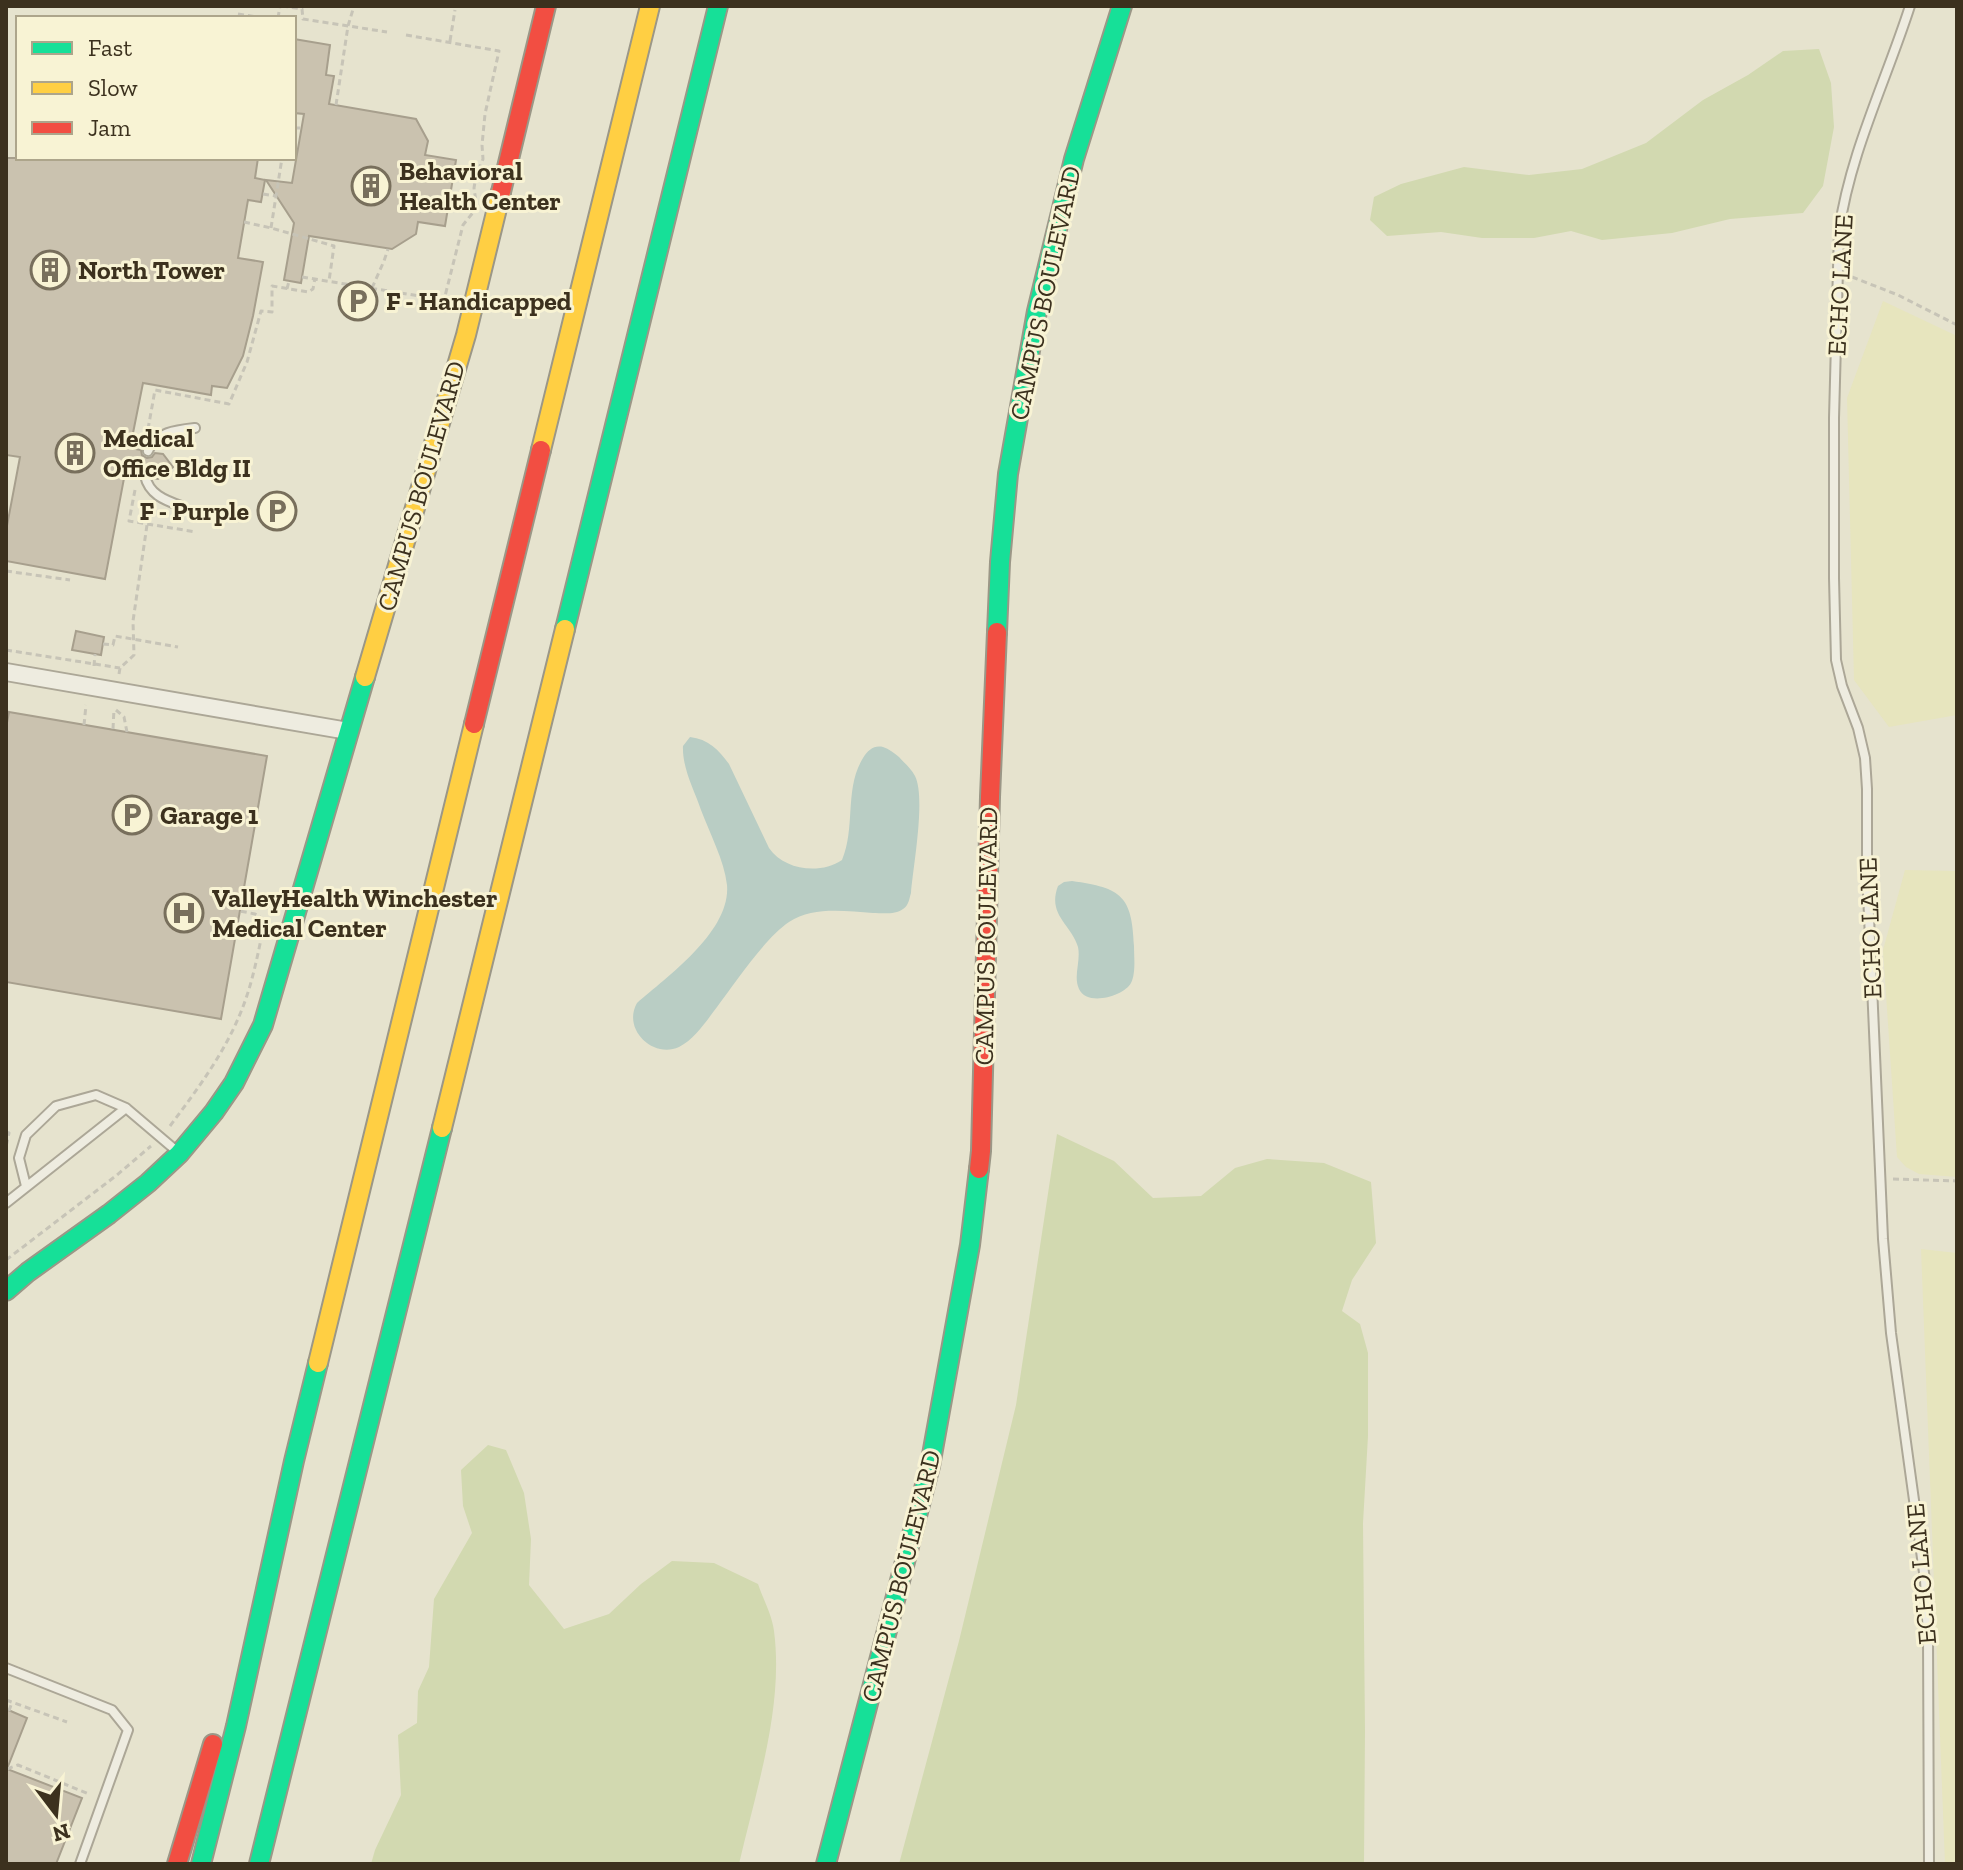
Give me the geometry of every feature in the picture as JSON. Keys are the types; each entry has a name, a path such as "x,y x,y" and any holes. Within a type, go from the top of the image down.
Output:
{"main road":[{"name":"CAMPUS BOULEVARD","path":"6,1291 148,1183 179,1154 234,1083 263,1025 466,335 546,6"},
{"path":"201,1864 416,959 650,6"},
{"path":"259,1864 718,6"},
{"name":"CAMPUS BOULEVARD","path":"826,1864 930,1466 970,1245 981,1136 990,785 1000,562 1008,474 1037,311 1074,159 1122,6"},
{"path":"177,1864 274,1548"},
{"path":"271,1864 304,1685"}],"street":[{"path":"6,672 348,731"}],"lane":[{"name":"ECHO LANE","path":"1910,6 1854,164 1841,213 1837,272 1834,564 1836,660 1865,758 1883,1239 1891,1333 1925,1580 1929,1864"},
{"path":"148,451 158,437 180,429 195,428"},
{"path":"145,476 151,490 181,506"},
{"path":"26,1186 19,1158 26,1135 56,1106 96,1095 126,1108 179,1154"},
{"path":"6,1203 126,1108"},
{"path":"6,1668 112,1710 128,1730 80,1864"}],"path":[{"path":"281,6 302,9 303,19 387,32"},
{"path":"336,105 354,6"},
{"path":"450,41 455,10"},
{"path":"238,14 250,16"},
{"path":"302,277 444,300 463,225 475,209 474,188 483,159 485,114 499,51 406,35"},
{"path":"296,128 301,128"},
{"path":"271,228 282,160"},
{"path":"263,194 276,196"},
{"path":"244,222 334,246 329,281"},
{"path":"372,288 388,249"},
{"path":"1837,272 1898,295 1957,325"},
{"path":"148,430 155,390 229,404 247,362 261,311 272,312 272,286 308,292 313,289 315,278"},
{"path":"287,289 289,281"},
{"path":"135,490 129,521 196,532"},
{"path":"6,650 120,668 134,655 133,621 147,525"},
{"path":"6,571 70,580"},
{"path":"103,644 113,645 115,636 178,647"},
{"path":"84,725 86,704"},
{"path":"113,729 114,709 124,717 127,732"},
{"path":"6,1260 144,1153 206,1079 244,1005 265,920 240,911"},
{"path":"6,1132 9,1133 6,1147"},
{"path":"1881,1179 1957,1181"},
{"path":"6,1700 67,1722"},
{"path":"9,1711 12,1702"},
{"path":"7,1769 18,1765 103,1800"},
{"path":"65,1792 68,1785"}],"shaded area":[{"path":"1883,301 1957,336 1957,715 1889,727 1854,680 1847,398"},
{"path":"690,737 708,743 725,759 769,848 793,865 823,868 842,860 849,834 857,770 867,753 877,747 895,754 915,776 919,800 918,833 911,893 905,907 888,913 819,912 789,922 760,950 695,1034 685,1044 669,1050 659,1049 643,1039 637,1032 633,1013 637,1003 695,951 719,919 726,902 727,885 723,866 684,762 683,746"},
{"path":"1905,870 1957,871 1957,1177 1919,1174 1906,1167 1897,1157 1883,950"},
{"path":"1072,881 1113,891 1127,905 1133,929 1134,975 1127,988 1105,998 1090,997 1079,989 1078,947 1058,912 1055,896 1058,886"},
{"path":"1921,1249 1957,1253 1957,1864 1945,1864"}],"green space":[{"path":"1819,49 1831,83 1834,127 1823,186 1803,213 1730,219 1672,233 1602,240 1571,231 1534,238 1482,238 1441,232 1387,236 1370,220 1374,197 1401,184 1464,167 1529,175 1582,169 1646,143 1703,100 1783,51"},
{"path":"1057,1134 1114,1161 1153,1198 1201,1196 1235,1168 1267,1159 1324,1163 1371,1182 1376,1243 1352,1280 1342,1311 1360,1324 1368,1353 1368,1436 1363,1523 1364,1864 899,1864 959,1641 1016,1405"},
{"path":"488,1445 506,1450 524,1493 531,1539 529,1585 564,1629 609,1614 672,1561 714,1563 758,1584 774,1631 775,1689 767,1748 739,1864 371,1864 401,1795 398,1735 417,1723 418,1691 429,1667 434,1599 472,1533 463,1506 461,1470"}],"building":[{"name":"Behavioral Health Center","path":"296,39 330,45 326,75 334,76 329,104 416,119 428,141 425,155 456,160 445,226 418,222 416,234 392,249 309,236 301,283 284,280 294,223 266,180 292,183 304,114 296,113"},
{"path":"6,158 258,160 255,178 265,180 261,202 248,200 238,258 263,262 243,356 227,388 212,386 211,395 143,383 130,448 141,450 147,458 155,453 163,454 173,467 158,479 153,478 146,469 138,475 125,473 105,579 6,561 6,531 20,457 6,455"},
{"path":"76,631 104,637 101,655 72,650"},
{"name":"Garage 1","path":"9,712 267,756 221,1019 6,982 6,728"},
{"path":"6,1709 27,1718 7,1769 82,1798 56,1864 6,1864"}],"traffic: fast":[{"path":"565,629 718,6"},
{"path":"997,632 1008,474 1037,311 1074,159 1122,6"},
{"path":"6,1291 148,1183 179,1154 234,1083 263,1025 365,677"},
{"path":"259,1864 442,1128"},
{"path":"826,1864 930,1466 970,1245 979,1169"},
{"path":"201,1864 236,1726 318,1363"}],"traffic: slow":[{"path":"541,450 650,6"},
{"path":"365,677 466,335 501,192"},
{"path":"442,1128 565,629"},
{"path":"318,1363 474,724"}],"traffic: jam":[{"path":"501,192 546,6"},
{"path":"474,724 541,450"},
{"path":"979,1169 997,632"},
{"path":"177,1864 213,1744"}],"place":[{"name":"Behavioral Health Center","path":"371,186"},
{"name":"North Tower","path":"50,270"},
{"name":"F - Handicapped","path":"358,301"},
{"name":"Medical Office Bldg II","path":"75,453"},
{"name":"F - Purple","path":"277,511"},
{"name":"Garage 1","path":"132,815"},
{"name":"ValleyHealth Winchester Medical Center","path":"184,913"}]}
